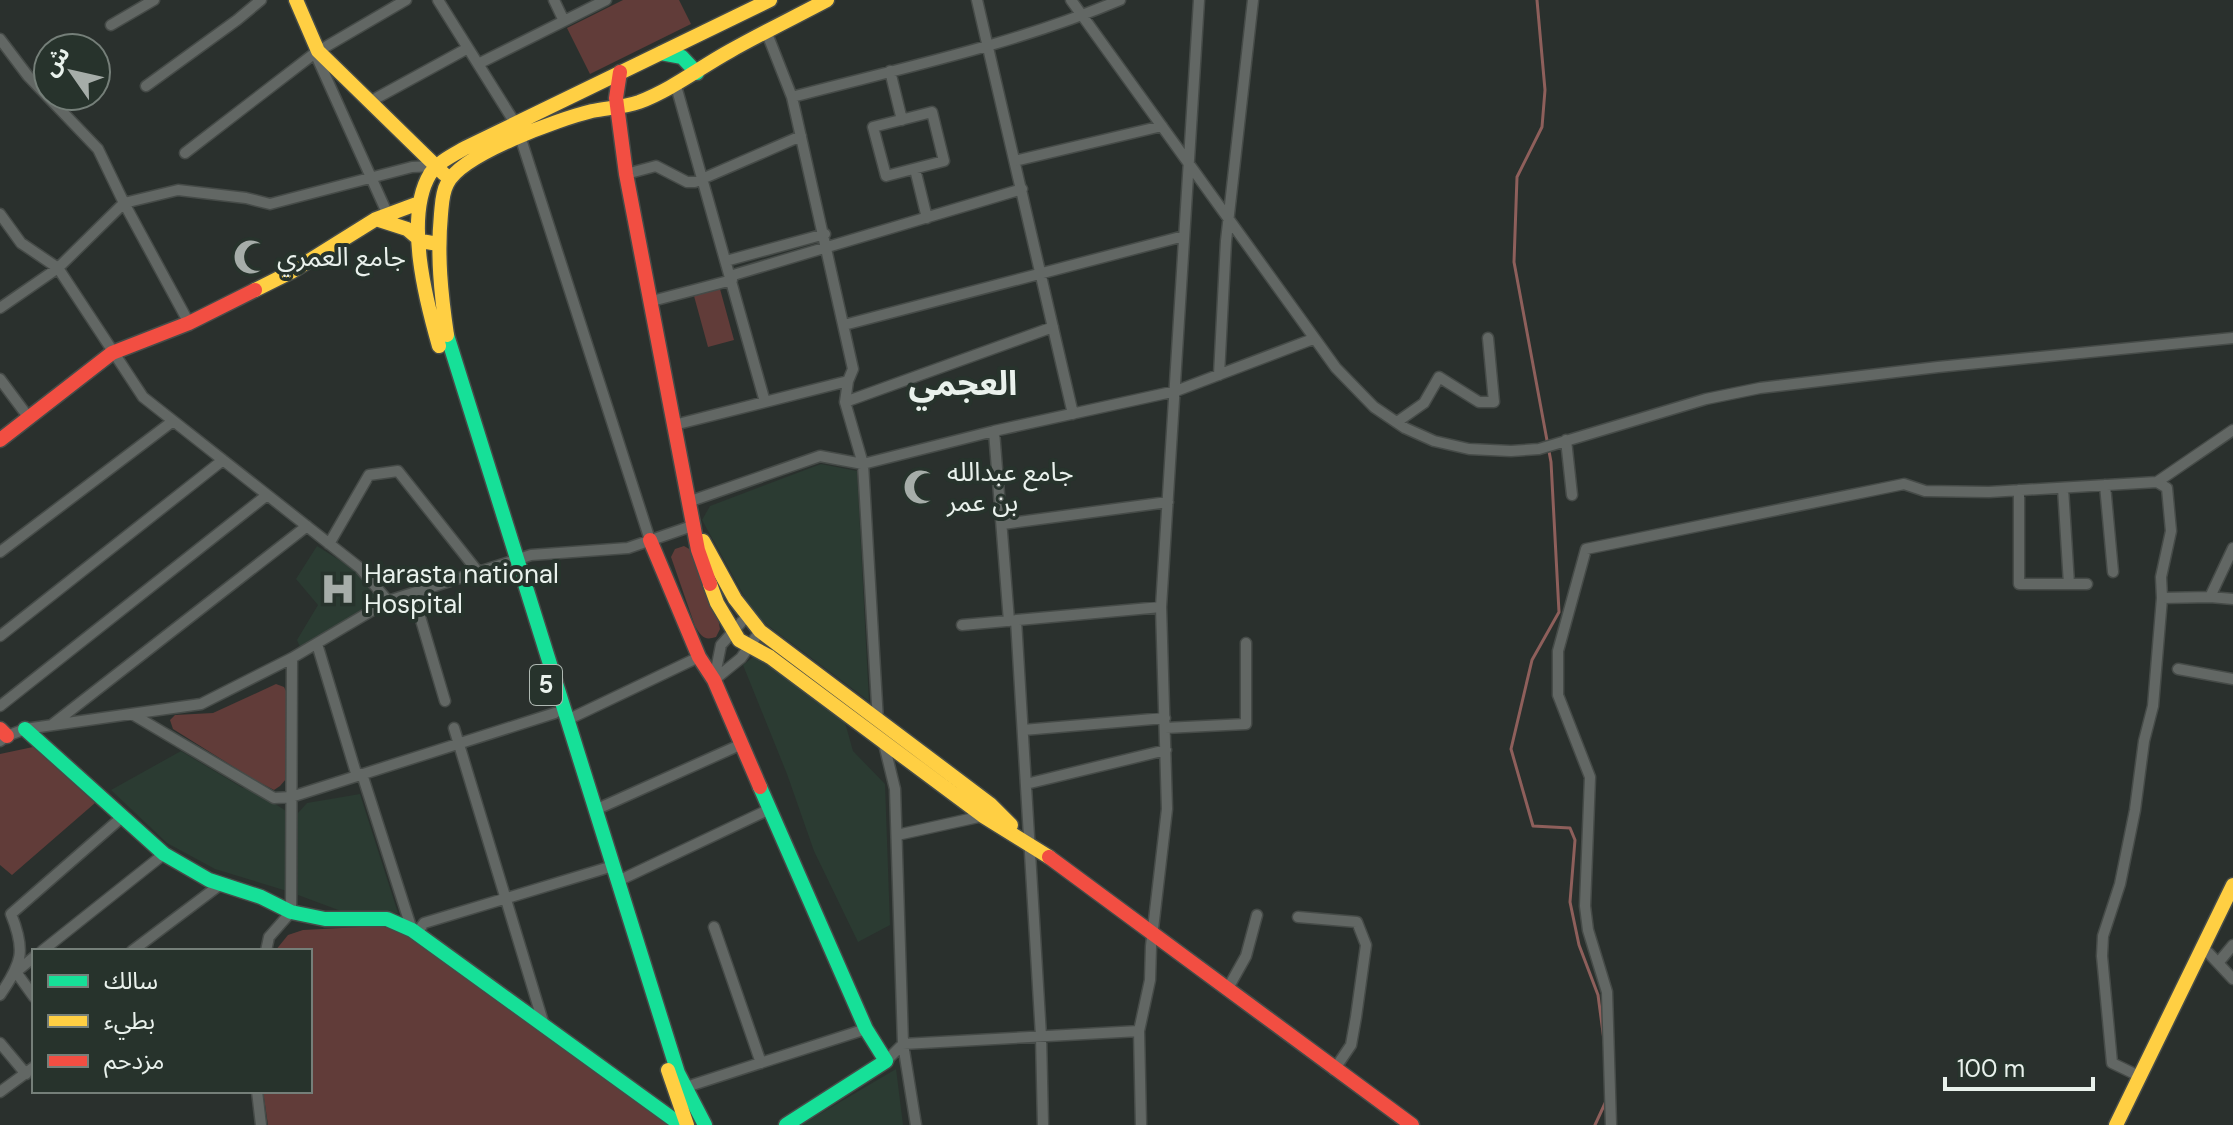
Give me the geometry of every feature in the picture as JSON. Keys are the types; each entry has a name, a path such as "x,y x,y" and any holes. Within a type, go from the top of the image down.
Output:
{"main road":[{"path":"294,0 317,52 371,101 449,180 471,161 518,130 620,72 760,2"},
{"path":"437,167 465,148 518,130 636,103 676,86 728,52 827,0"},
{"path":"661,53 674,53 685,58 697,73"},
{"path":"620,72 616,89 617,107 626,174 698,550 717,603 739,640 770,657 983,816 1029,843 1412,1125"},
{"name":"5","path":"437,167 425,184 419,203 424,285 437,340 512,562 609,867 684,1125"},
{"name":"5","path":"449,180 443,197 438,244 439,283 447,338 512,562"},
{"path":"0,440 112,353 189,323 291,272 382,217 419,203"},
{"path":"382,217 407,229 421,241 438,244"},
{"path":"695,525 746,617 760,631 990,804 1029,843"},
{"path":"650,540 699,657 714,680 866,1029 886,1061 786,1125"},
{"name":"5","path":"561,716 595,810 609,867 618,881 678,1073 705,1125"},
{"path":"25,729 164,854 209,880 261,897 291,912 325,919 387,919 414,932 684,1125"},
{"path":"2116,1125 2233,885"}],"street":[{"path":"111,25 154,0"},
{"path":"146,86 261,0"},
{"path":"185,153 317,52 406,0"},
{"path":"554,0 564,21"},
{"path":"478,64 606,0"},
{"path":"977,0 1073,414"},
{"path":"1071,0 1336,368 1366,398 1397,422 1434,441 1469,449 1539,449 1706,399 1760,388 2233,338"},
{"path":"792,97 988,45 1082,16 1120,0"},
{"path":"1141,1125 1139,1031 1150,980 1167,809 1161,607 1199,0"},
{"path":"1219,375 1229,219 1253,0"},
{"path":"441,1 518,130 650,540"},
{"path":"766,31 792,97 853,369 845,402 863,464 877,718 895,789 903,1044 916,1125"},
{"path":"1,47 98,149 189,323"},
{"path":"371,101 468,48"},
{"path":"317,52 370,179 382,217"},
{"path":"890,71 902,120"},
{"path":"676,86 765,402"},
{"path":"932,112 944,161 915,169 886,176 873,127 932,112"},
{"path":"1015,161 1162,126"},
{"path":"626,174 656,166 687,182 703,179 801,136"},
{"path":"0,308 58,268 124,203 178,190 270,204 418,165 437,167"},
{"path":"915,169 927,218"},
{"path":"652,301 1022,189"},
{"path":"0,214 21,243 58,268 143,397 360,568 388,601"},
{"path":"726,261 825,234"},
{"path":"844,325 1184,236"},
{"path":"845,402 1053,327"},
{"path":"1397,422 1424,403 1439,377 1479,402 1494,402 1488,338"},
{"path":"688,502 820,456 863,464 1176,391 1313,339"},
{"path":"0,379 29,418"},
{"path":"674,425 848,381"},
{"path":"0,552 173,421"},
{"path":"1611,1125 1607,992 1588,930 1585,906 1590,777 1558,695 1558,651 1583,546 1904,484 1925,491 2019,490 2157,482 2233,430"},
{"path":"994,431 1023,730 1041,1036 1043,1125"},
{"path":"1566,440 1572,495"},
{"path":"0,636 223,460"},
{"path":"329,544 369,475 398,471 479,573"},
{"path":"2139,1076 2112,1063 2103,936 2120,884 2138,797 2144,741 2153,706 2161,577 2171,522 2167,488 2157,482"},
{"path":"2105,485 2113,572"},
{"path":"2063,488 2069,584"},
{"path":"2019,490 2019,584 2087,584"},
{"path":"0,706 267,495"},
{"path":"1003,524 1168,502"},
{"path":"2,735 201,704 292,658 388,601 531,555 628,548 695,525"},
{"path":"51,725 307,526"},
{"path":"2210,597 2233,548"},
{"path":"413,593 445,701"},
{"path":"2162,598 2233,599"},
{"path":"962,625 1161,607"},
{"path":"714,680 721,645 746,617"},
{"path":"714,680 741,658 760,631"},
{"path":"1023,730 1165,723 1246,724 1246,643"},
{"path":"317,644 356,773 362,774"},
{"path":"132,714 274,798 291,797 458,743 561,716 699,657"},
{"path":"266,949 269,937 291,912 292,658"},
{"path":"2178,669 2233,679"},
{"path":"454,728 545,1027"},
{"path":"595,810 742,744"},
{"path":"1026,784 1166,750"},
{"path":"362,774 414,932 424,923 609,867"},
{"path":"618,881 770,809"},
{"path":"897,835 983,816"},
{"path":"16,972 21,946 11,914 121,818"},
{"path":"45,949 164,854"},
{"path":"135,949 221,884"},
{"path":"1227,990 1246,956 1257,915"},
{"path":"1298,917 1357,922 1366,945 1351,1045 1334,1070"},
{"path":"714,927 761,1063"},
{"path":"2218,963 2233,945"},
{"path":"2202,946 2233,979"},
{"path":"0,995 16,972 32,959"},
{"path":"16,972 32,994"},
{"path":"686,1087 866,1029"},
{"path":"886,1061 903,1044 1139,1031"},
{"path":"0,1043 30,1070 0,1092"},
{"path":"257,1093 261,1125"}],"shaded area":[{"path":"623,0 679,0 691,24 590,74 567,28"},
{"path":"720,289 734,340 708,347 694,296"},
{"path":"821,464 857,471 869,701 753,612 702,520 710,506"},
{"name":"Harasta national Hospital","path":"317,546 357,571 380,599 300,647 297,640 318,605 296,579"},
{"path":"684,546 691,550 718,618 720,629 716,637 703,637 695,626 671,557 675,549"},
{"path":"757,654 844,719 853,751 885,784 890,925 858,942 814,851 743,665"},
{"path":"276,684 284,687 287,693 286,779 274,790 173,729 170,720 175,715 213,713"},
{"path":"33,747 95,803 12,875 0,865 0,754"},
{"path":"181,751 243,788 248,786 286,811 287,891 215,869 167,843 111,790"},
{"path":"360,794 398,913 341,911 298,895 298,813 307,803"},
{"path":"381,926 405,933 670,1125 268,1125 263,1093 312,1093 312,949 277,949 288,935 303,930"},
{"path":"896,1069 903,1125 801,1125"}],"waterway":[{"path":"1537,0 1545,90 1542,127 1517,177 1514,262 1551,462 1559,612 1532,660 1511,749 1533,826 1570,828 1575,840 1570,902 1579,945 1598,995 1604,1040"},
{"path":"1595,1125 1607,1099"}],"traffic: fast":[{"path":"661,53 682,57 697,73"},
{"path":"447,335 678,1073 705,1125"},
{"path":"25,729 164,854 209,880 261,897 291,912 325,919 387,919 412,930 681,1125"},
{"path":"760,787 866,1029 886,1061 786,1125"}],"traffic: slow":[{"path":"296,0 318,51 444,174"},
{"path":"439,346 428,306 418,235 422,192 433,170 465,148 770,0"},
{"path":"447,335 440,275 440,230 444,191 456,173 490,150 535,130 577,115 634,104 651,97 742,44 827,0"},
{"path":"255,290 291,272 376,219 419,203"},
{"path":"376,219 407,229 421,241 438,244"},
{"path":"703,541 735,599 760,631 990,804 1011,825"},
{"path":"710,584 717,603 739,640 770,657 983,816 1049,857"},
{"path":"2116,1125 2233,885"},
{"path":"668,1070 687,1125"}],"traffic: jam":[{"path":"620,72 616,98 626,174 698,550 710,584"},
{"path":"0,440 112,353 189,323 255,290"},
{"path":"650,540 699,657 714,680 760,787"},
{"path":"0,729 7,736"},
{"path":"1049,857 1412,1125"}],"place":[{"name":"جامع العمري","path":"251,257"},
{"name":"جامع عبدالله بن عمر","path":"921,487"},
{"name":"Harasta national Hospital","path":"338,589"}],"district":[{"name":"العجمي","path":"963,383"}]}
